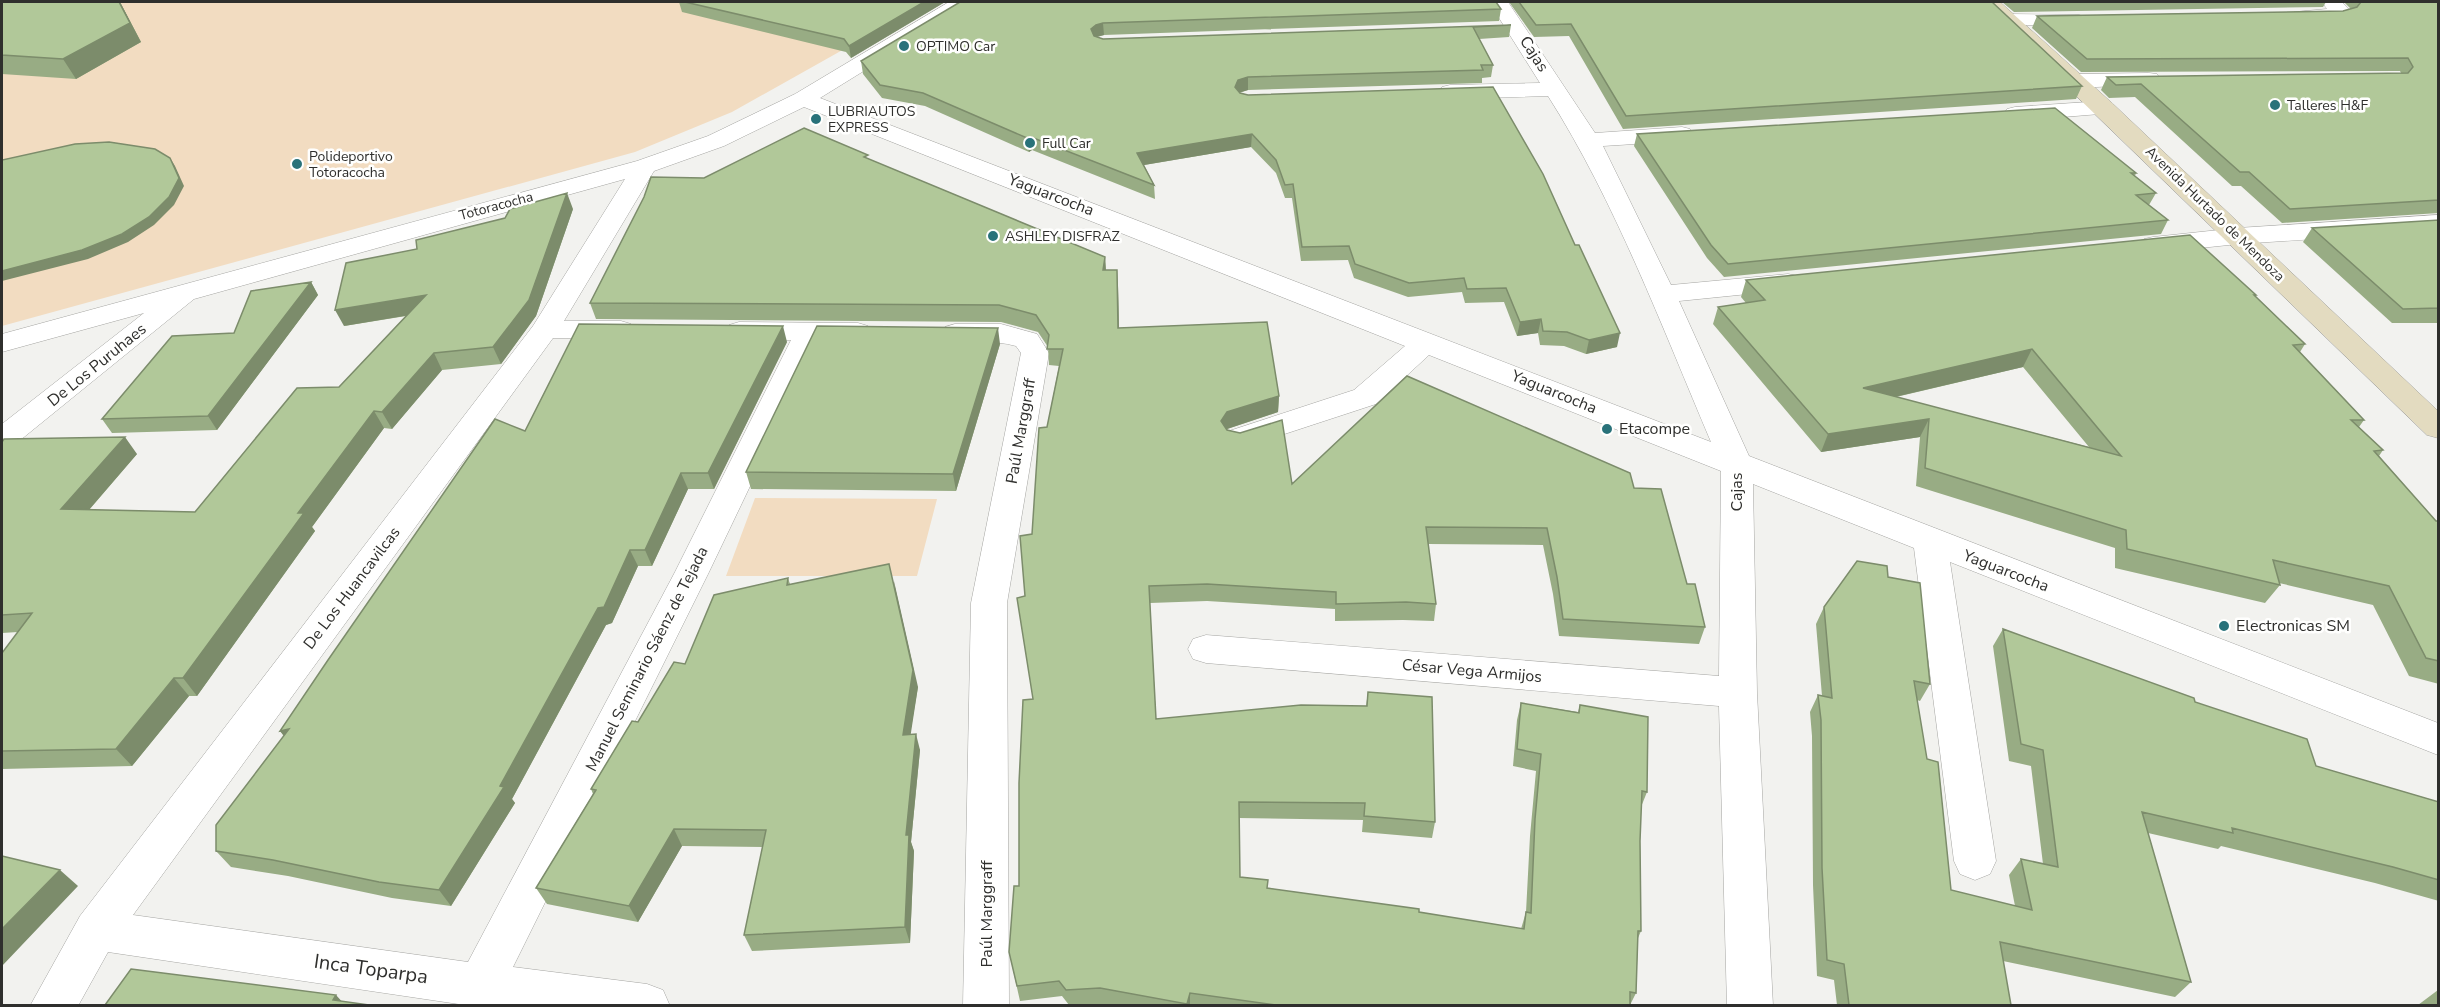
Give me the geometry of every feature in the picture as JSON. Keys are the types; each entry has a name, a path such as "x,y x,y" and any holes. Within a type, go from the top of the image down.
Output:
{"main road":[{"name":"Avenida Hurtado de Mendoza","path":"1989,2 2076,81 2439,428"}],"street":[{"name":"Totoracocha","path":"2,342 645,166 716,141 803,99 962,2"},
{"path":"2278,16 2343,13 2331,2"},
{"name":"Cajas","path":"1505,20 1557,89 1588,140 1662,294 1737,465 1738,693 1750,1005"},
{"path":"2008,20 2093,21"},
{"path":"2076,81 2169,79"},
{"path":"1424,92 1557,89"},
{"name":"Yaguarcocha","path":"803,99 1930,542 2439,739"},
{"path":"1999,114 2104,108"},
{"path":"1588,140 1705,133"},
{"name":"De Los Huancavilcas","path":"54,1005 96,930 545,329 645,166"},
{"path":"2132,247 2238,236 2439,223"},
{"path":"1662,294 1815,279"},
{"name":"De Los Puruhaes","path":"2,439 192,289"},
{"path":"545,329 649,330"},
{"path":"706,330 893,332"},
{"name":"Manuel Seminario Sáenz de Tejada","path":"480,985 692,572 810,331"},
{"name":"Paúl Marggraff","path":"929,333 1000,333 1027,340 1035,353 989,603 986,1005"},
{"path":"1239,438 1365,397 1426,342"},
{"path":"1930,542 1975,861"},
{"name":"César Vega Armijos","path":"1206,649 1738,693"},
{"name":"Inca Toparpa","path":"96,930 480,985 647,1005"}],"shaded area":[{"name":"Polideportivo Totoracocha","path":"2,2 928,2 732,112 635,152 2,326"},
{"path":"755,498 937,499 917,576 726,576"}],"building":[{"path":"2,2 119,2 130,23 63,59 2,55"},
{"path":"685,2 924,2 849,46 844,39"},
{"path":"960,2 1496,2 1501,9 1103,23 1091,29 1094,36 1103,39 1511,25 1473,27 1493,65 1481,65 1483,70 1248,77 1238,80 1235,87 1240,93 1248,95 1493,87 1543,174 1575,245 1579,245 1620,333 1589,340 1567,332 1543,331 1541,319 1520,322 1506,288 1467,289 1464,278 1409,283 1355,264 1349,246 1302,247 1293,184 1285,185 1276,160 1252,134 1137,153 1154,185 1031,137 1027,138 923,93 880,85 861,61"},
{"path":"1519,2 1992,2 2082,86 1626,116 1571,24 1536,25"},
{"path":"2361,2 2439,2 2439,200 2290,209 2249,172 2240,172 2141,84 2116,85 2107,77 2408,73 2413,67 2408,58 2087,59 2037,16 2343,11 2357,7"},
{"path":"2055,108 2136,173 2131,173 2156,193 2136,195 2168,220 1728,264 1711,245 1637,134"},
{"path":"804,128 868,155 864,157 1105,257 1103,270 1117,270 1118,328 1267,322 1279,396 1227,412 1221,421 1227,430 1240,433 1282,420 1292,484 1407,376 1630,473 1634,488 1661,489 1687,584 1695,584 1705,627 1563,619 1547,528 1426,527 1436,604 1406,602 1336,604 1336,592 1207,584 1149,586 1156,719 1301,705 1367,706 1368,692 1432,697 1435,822 1364,816 1365,803 1239,802 1240,877 1268,880 1267,888 1419,909 1419,912 1524,929 1526,912 1531,913 1535,819 1541,754 1517,749 1521,703 1579,713 1580,705 1648,717 1647,792 1642,791 1640,841 1641,931 1638,931 1636,993 1630,992 1630,1005 1276,1005 1190,993 1187,1004 1100,988 1066,990 1059,981 1017,986 1009,952 1014,886 1019,886 1019,783 1023,700 1033,699 1017,598 1025,596 1020,536 1032,534 1039,428 1047,427 1063,349 1047,349 1049,335 1036,315 999,305 590,303 644,197 651,177 704,178"},
{"path":"109,142 155,149 170,158 179,178 169,197 149,217 122,234 82,250 2,271 2,160 75,144"},
{"path":"567,193 529,300 493,347 434,353 382,412 374,411 298,513 304,513 183,678 174,678 116,749 2,751 2,653 32,613 2,615 2,442 4,439 125,437 61,509 195,512 297,388 339,387 426,295 335,310 346,263 417,249 416,240 505,218 510,209"},
{"path":"2439,220 2439,308 2403,309 2312,228"},
{"path":"2190,235 2256,295 2254,295 2305,344 2293,345 2364,420 2351,420 2383,450 2374,451 2436,521 2439,521 2439,661 2426,658 2389,586 2273,560 2280,585 2127,549 2126,530 1925,468 1929,419 1828,434 1718,307 1765,300 1746,280","holes":["2032,349 2121,456 1863,388"]},
{"path":"311,282 208,416 102,419 172,336 234,333 251,291"},
{"path":"579,324 783,326 708,473 681,473 645,550 630,550 604,607 598,608 500,786 504,787 439,890 379,882 273,860 216,851 216,825 289,729 280,731 495,419 525,431"},
{"path":"817,326 998,328 953,474 746,472"},
{"path":"1857,561 1887,566 1888,577 1920,583 1930,684 1914,681 1927,759 1938,762 1951,890 2032,910 2021,859 2058,867 2043,750 2021,744 2003,629 2194,698 2195,702 2307,739 2316,766 2439,802 2439,880 2232,828 2233,833 2142,812 2191,982 2000,942 2011,1005 1849,1005 1844,964 1827,960 1822,868 1821,720 1818,695 1832,698 1824,607"},
{"path":"889,564 913,670 903,735 916,734 906,835 909,835 905,927 744,935 766,830 674,829 629,906 536,888 596,790 591,789 632,721 638,722 674,662 685,664 714,595 788,578 787,585"},
{"path":"2,856 60,870 2,929"},
{"path":"131,969 336,995 333,1000 369,1005 105,1005"}],"place":[{"name":"OPTIMO Car","path":"904,46"},
{"name":"Talleres H&F","path":"2275,105"},
{"name":"LUBRIAUTOS EXPRESS","path":"816,119"},
{"name":"Full Car","path":"1030,143"},
{"name":"Polideportivo Totoracocha","path":"297,164"},
{"name":"ASHLEY DISFRAZ","path":"993,236"},
{"name":"Etacompe","path":"1607,429"},
{"name":"Electronicas SM","path":"2224,626"}]}
